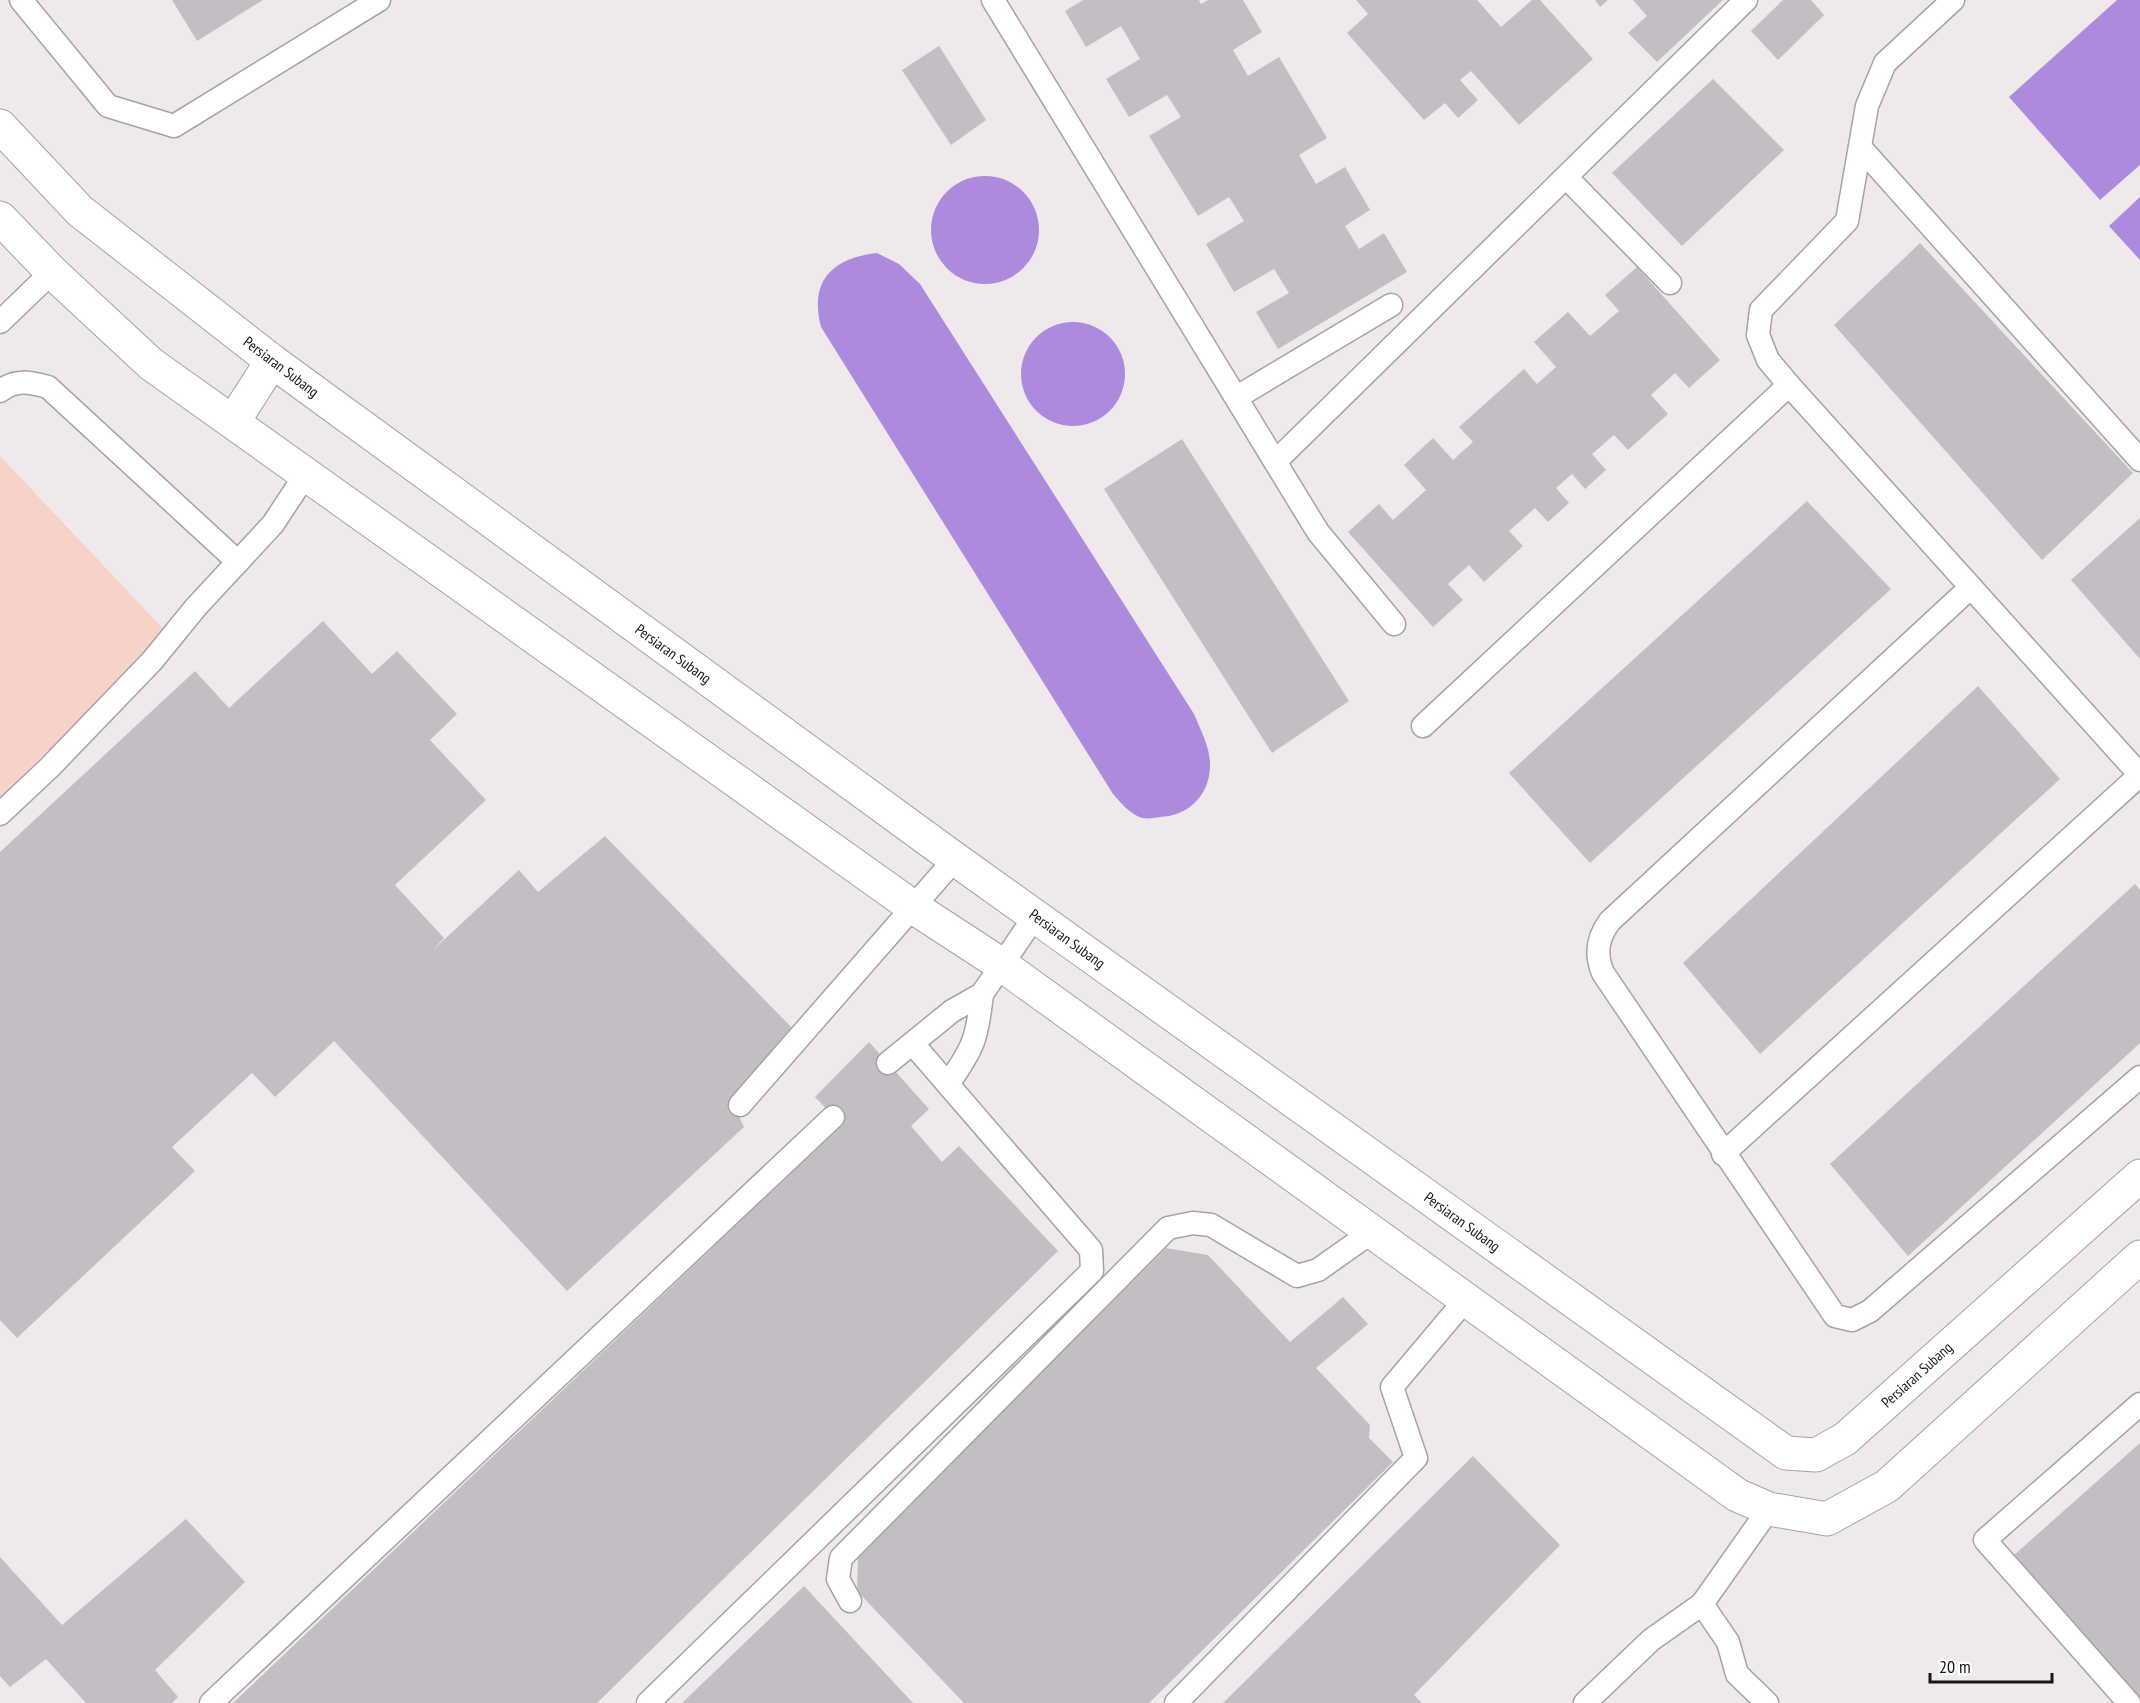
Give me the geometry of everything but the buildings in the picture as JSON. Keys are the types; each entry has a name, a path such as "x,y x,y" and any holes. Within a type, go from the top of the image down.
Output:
{"street":[{"name":"Persiaran Subang","path":"0,126 80,211 272,361 955,859 1786,1453 1816,1455 1845,1439 2140,1176"},
{"path":"0,218 52,272 151,363 913,907 1002,965 1467,1298 1737,1495 1769,1509 1827,1518 1887,1486 2140,1257"},
{"path":"233,422 272,361"}],"lane":[{"path":"21,0 108,106 174,126 379,0"},
{"path":"993,0 1318,532 1394,624"},
{"path":"1276,461 1746,0"},
{"path":"1723,1154 2140,775 1789,385 1768,360 1758,335 1761,310 1848,220 1868,106 1885,63 1953,0"},
{"path":"1860,147 2140,460"},
{"path":"1566,177 1670,283"},
{"path":"0,322 52,272"},
{"path":"1237,397 1391,304"},
{"path":"0,391 11,383 20,382 48,387 238,562"},
{"path":"1423,726 1789,385"},
{"path":"0,814 108,708 273,524 306,474"},
{"path":"1971,587 1610,921 1602,932 1598,961 1603,973 1723,1154 1835,1316 1852,1320 1870,1311 2140,1077"},
{"path":"740,1105 955,859"},
{"path":"888,1063 952,1011 982,994 1035,916"},
{"path":"948,1084 970,1052 978,1033 982,994"},
{"path":"648,1703 1092,1271 1091,1250 912,1044"},
{"path":"211,1703 833,1117"},
{"path":"850,1601 837,1579 841,1558 1168,1228 1193,1223 1211,1225 1297,1276 1318,1270 1373,1231"},
{"path":"1176,1703 1416,1458 1392,1387 1467,1298"},
{"path":"2129,1703 1985,1540 2140,1404"},
{"path":"1585,1703 1651,1640 1702,1604 1769,1509"},
{"path":"1702,1604 1728,1642 1737,1674 1767,1703"}],"shaded area":[{"path":"2117,0 2140,0 2140,165 2100,200 2009,97"},
{"path":"985,176 1006,180 1023,192 1035,209 1039,230 1035,251 1023,268 1006,280 985,284 964,280 947,268 935,251 931,230 935,209 947,192 964,180"},
{"path":"2140,197 2140,260 2109,226"},
{"path":"877,253 899,264 920,284 1194,714 1207,747 1210,760 1209,777 1201,795 1188,808 1179,813 1142,818 1130,811 1113,794 821,327 818,297 828,275 836,266 848,260"},
{"path":"1073,322 1093,326 1110,337 1121,354 1125,374 1121,394 1110,411 1093,422 1073,426 1053,422 1036,411 1025,394 1021,374 1025,354 1036,337 1053,326"},
{"path":"0,456 170,636 0,796"}]}
